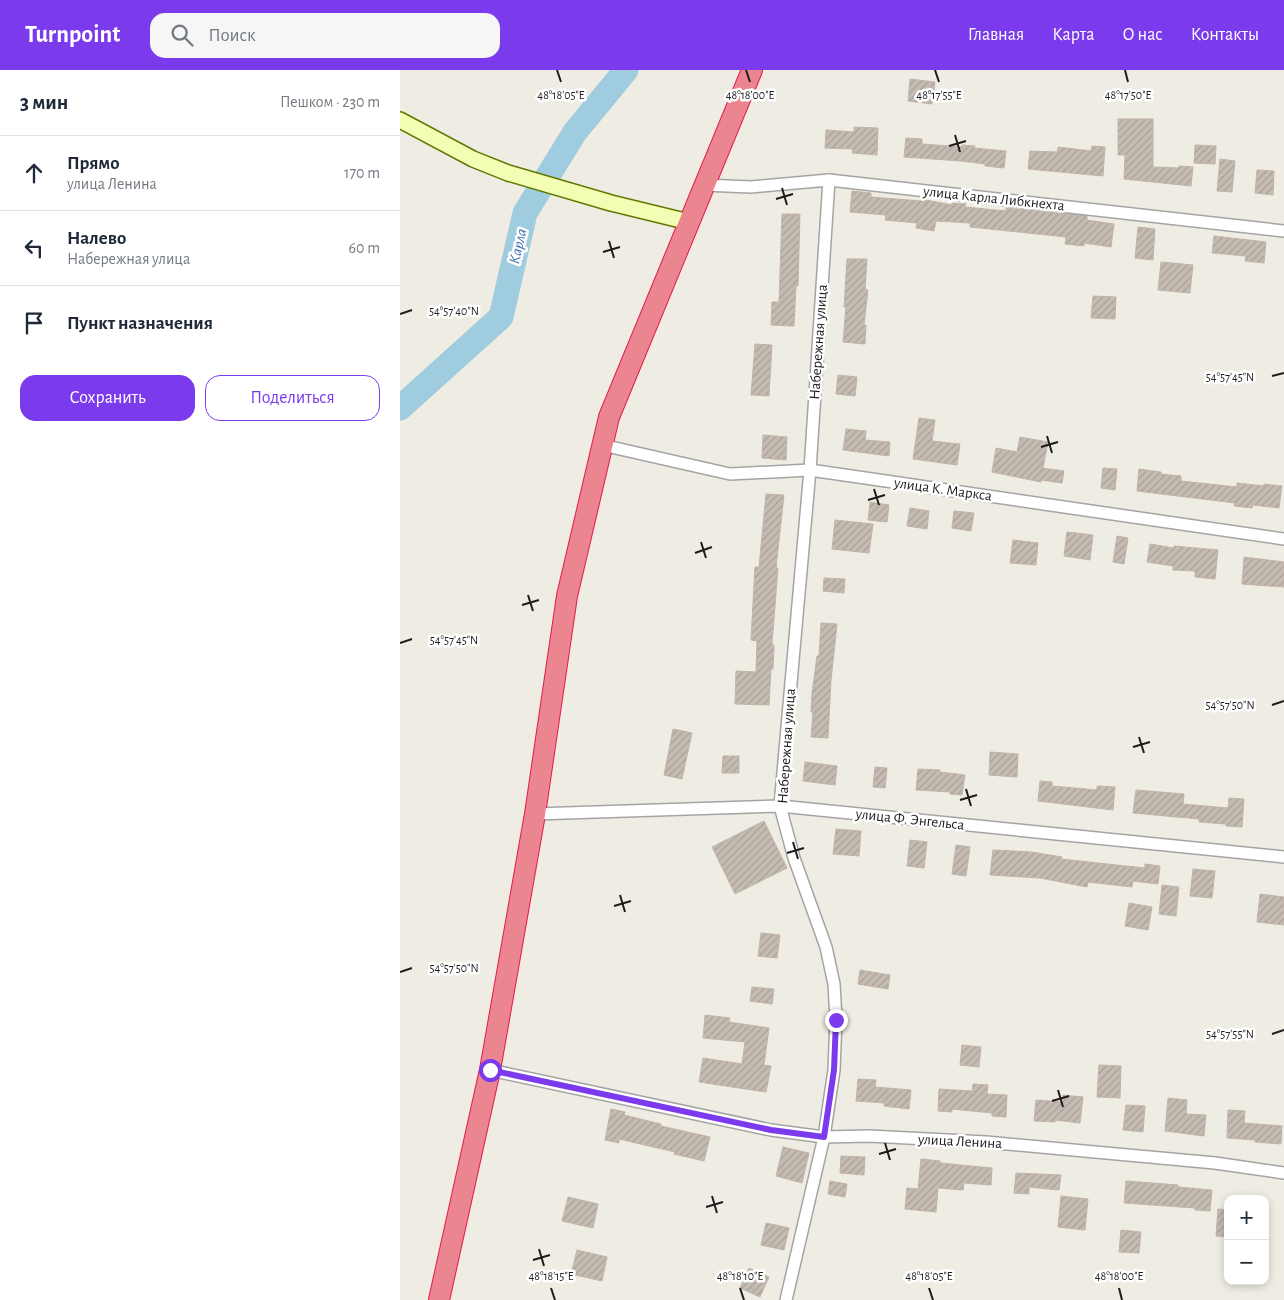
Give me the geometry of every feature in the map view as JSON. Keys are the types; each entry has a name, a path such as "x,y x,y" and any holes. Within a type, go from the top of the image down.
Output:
{"highway":[{"path":"439,1300 490,1070 535,814 567,596 609,417 703,184 752,70"}],"street":[{"path":"400,120 473,159 508,173 689,222"},
{"name":"улица Карла Либкнехта","path":"703,184 751,186 829,180 1284,231"},
{"name":"Набережная улица","path":"786,1300 824,1137 834,1070 836,1020 834,984 826,948 794,858 780,806 810,470 829,180"},
{"name":"улица К. Маркса","path":"602,445 730,474 810,470 1284,539"},
{"name":"улица Ф. Энгельса","path":"535,814 780,806 1284,857"},
{"name":"улица Ленина","path":"490,1070 771,1130 824,1137 869,1136 986,1142 1215,1163 1284,1173"}],"building":[{"path":"910,79 935,82 932,104 908,101"},
{"path":"1118,119 1153,119 1153,167 1193,167 1191,186 1124,179 1125,155 1118,155"},
{"path":"854,127 878,128 877,155 852,153 853,149 825,148 826,130 854,132"},
{"path":"906,138 922,139 922,144 975,146 974,148 1006,151 1004,168 961,161 904,157"},
{"path":"1195,145 1216,146 1215,164 1194,163"},
{"path":"1092,146 1105,147 1103,176 1028,169 1030,151 1057,152 1058,147 1091,151"},
{"path":"1220,159 1235,161 1232,192 1217,191"},
{"path":"1257,170 1274,171 1273,195 1255,193"},
{"path":"852,191 871,193 871,197 921,201 921,199 952,205 952,203 966,204 965,207 1006,211 1006,208 1087,216 1087,220 1114,224 1111,247 1084,243 1084,246 1065,244 1066,237 970,227 970,223 936,221 934,231 916,228 917,223 885,220 886,215 850,212"},
{"path":"782,214 800,214 798,286 796,286 794,326 771,325 772,302 779,302"},
{"path":"1138,227 1155,229 1153,260 1135,258"},
{"path":"1214,236 1266,242 1264,263 1245,261 1246,256 1212,253"},
{"path":"847,259 867,259 865,289 868,290 864,325 866,325 865,344 843,342"},
{"path":"1161,262 1193,265 1190,293 1158,290"},
{"path":"1093,296 1116,297 1115,319 1091,318"},
{"path":"755,344 772,345 769,396 751,395"},
{"path":"838,375 857,377 855,396 836,394"},
{"path":"919,418 935,420 932,441 960,444 957,465 913,459"},
{"path":"846,429 866,431 865,440 890,442 889,456 843,450"},
{"path":"763,435 787,437 786,460 762,458"},
{"path":"1020,437 1048,442 1043,468 1064,471 1062,483 1041,480 1041,482 992,472 996,448 1017,452"},
{"path":"1103,468 1117,469 1115,490 1101,488"},
{"path":"1139,469 1181,476 1181,481 1237,487 1237,483 1282,486 1279,508 1253,505 1252,508 1234,506 1235,503 1137,491"},
{"path":"766,494 784,495 776,568 778,568 772,644 774,645 773,669 771,669 769,705 735,704 736,671 756,672 757,641 751,640 755,567 759,567"},
{"path":"870,502 889,505 887,522 868,520"},
{"path":"910,508 929,511 927,529 907,526"},
{"path":"954,511 974,513 971,531 952,528"},
{"path":"835,520 873,524 869,553 832,549"},
{"path":"1067,532 1093,535 1090,560 1064,556"},
{"path":"1117,536 1128,538 1124,564 1113,562"},
{"path":"1013,540 1038,543 1036,565 1010,563"},
{"path":"1150,544 1174,548 1174,546 1218,550 1215,579 1195,577 1195,571 1173,570 1173,566 1147,562"},
{"path":"1244,557 1284,562 1284,587 1242,584"},
{"path":"824,578 845,579 844,593 823,591"},
{"path":"821,623 837,624 831,680 828,738 811,737 812,693 817,656 819,656"},
{"path":"673,729 692,733 682,779 664,775"},
{"path":"990,752 1018,754 1017,777 989,775"},
{"path":"723,756 739,756 739,773 722,773"},
{"path":"805,762 837,766 835,785 803,781"},
{"path":"875,767 887,768 885,788 873,787"},
{"path":"918,769 940,770 940,772 965,775 962,795 950,794 950,792 916,790"},
{"path":"1040,781 1052,782 1052,786 1097,790 1097,786 1115,787 1113,810 1038,801"},
{"path":"1136,790 1184,794 1183,804 1228,808 1229,798 1244,799 1242,827 1199,822 1199,819 1133,813"},
{"path":"764,821 787,868 735,894 712,847"},
{"path":"836,829 861,831 859,856 833,854"},
{"path":"910,840 927,842 924,868 907,866"},
{"path":"956,845 970,847 966,876 952,874"},
{"path":"993,850 1032,852 1062,857 1061,859 1145,868 1145,864 1160,866 1158,884 1133,881 1132,887 1088,882 1087,887 1040,878 990,875"},
{"path":"1193,869 1215,871 1212,898 1190,896"},
{"path":"1162,885 1179,887 1176,916 1159,914"},
{"path":"1260,894 1284,897 1284,925 1257,922"},
{"path":"1129,903 1152,907 1148,930 1125,926"},
{"path":"761,933 780,935 777,958 758,956"},
{"path":"860,970 890,975 888,989 858,984"},
{"path":"752,987 774,989 772,1004 750,1001"},
{"path":"705,1015 730,1018 729,1022 769,1028 764,1065 771,1066 766,1092 699,1082 703,1058 742,1064 745,1042 703,1038"},
{"path":"962,1045 981,1047 979,1067 960,1065"},
{"path":"1099,1065 1121,1066 1120,1098 1097,1097"},
{"path":"858,1079 876,1080 875,1087 911,1090 909,1109 884,1106 884,1103 856,1101"},
{"path":"973,1084 988,1085 987,1094 1007,1095 1006,1117 992,1116 992,1113 952,1109 952,1112 938,1111 939,1089 972,1091"},
{"path":"1063,1095 1083,1097 1080,1123 1055,1120 1055,1122 1034,1121 1036,1100 1063,1102"},
{"path":"1168,1098 1187,1100 1186,1114 1206,1115 1204,1136 1165,1131"},
{"path":"1126,1105 1145,1106 1143,1132 1123,1130"},
{"path":"611,1109 625,1112 624,1115 661,1124 661,1126 710,1137 704,1161 619,1139 619,1143 605,1140"},
{"path":"1228,1110 1245,1111 1244,1123 1282,1126 1281,1144 1227,1138"},
{"path":"783,1147 809,1153 802,1183 776,1176"},
{"path":"841,1156 865,1157 864,1175 840,1173"},
{"path":"921,1159 940,1161 940,1163 992,1168 991,1185 964,1183 963,1190 938,1188 936,1212 905,1209 907,1188 918,1189"},
{"path":"1016,1173 1061,1175 1059,1190 1029,1187 1029,1194 1014,1193"},
{"path":"830,1181 847,1184 845,1197 828,1194"},
{"path":"1126,1181 1212,1190 1210,1211 1195,1210 1195,1208 1124,1203"},
{"path":"1061,1196 1088,1199 1085,1230 1058,1227"},
{"path":"568,1197 598,1204 593,1228 562,1221"},
{"path":"1218,1209 1224,1210 1224,1237 1216,1236"},
{"path":"766,1223 789,1228 784,1250 761,1245"},
{"path":"1121,1230 1141,1232 1139,1253 1119,1252"},
{"path":"577,1250 607,1257 602,1281 571,1274"},
{"path":"749,1268 769,1277 760,1297 740,1288"}],"waterway":[{"name":"Карла","path":"400,408 501,317 525,213 575,132 626,70"}],"route":[{"path":"490,1070 771,1130 824,1137 834,1070 836,1020"}]}
